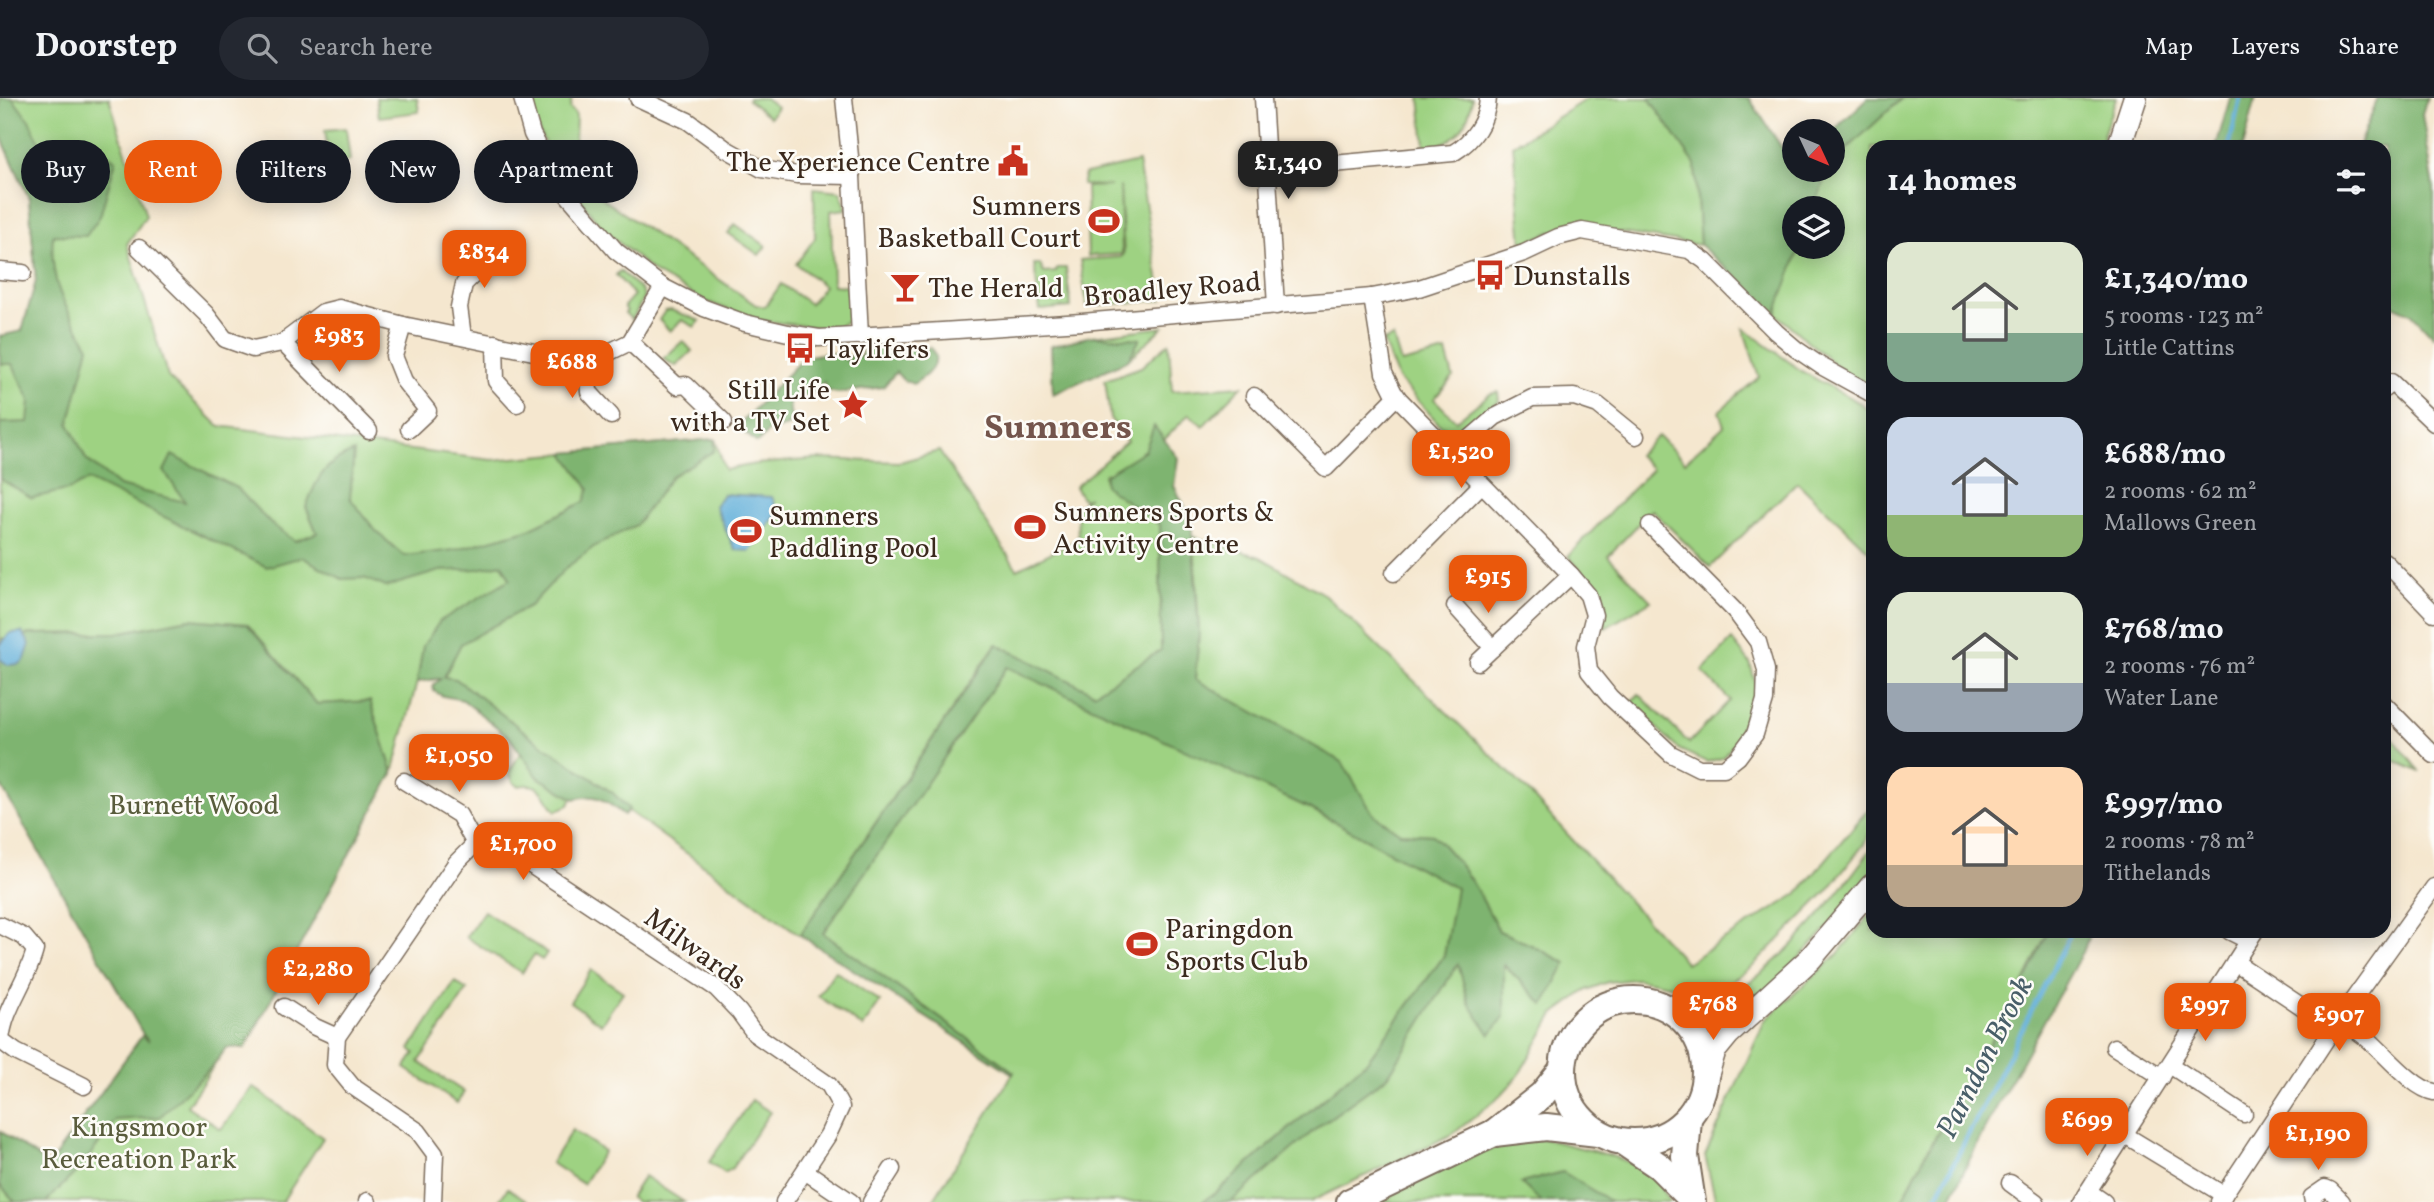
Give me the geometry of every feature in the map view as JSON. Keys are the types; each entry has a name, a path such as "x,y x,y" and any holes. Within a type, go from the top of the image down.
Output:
{"main road":[{"path":"2121,140 2135,98"},
{"path":"1625,1143 1668,1135 1688,1119 1697,1106 1714,1051 1756,1007 1810,959 1866,893"},
{"path":"1350,1202 1494,1133 1542,1095 1562,1070 1570,1039 1584,1020 1598,1009 1621,1001 1637,1000 1694,1019 1713,1020 1756,1007"},
{"path":"1671,1010 1695,1033 1704,1057 1705,1081"},
{"path":"1562,1070 1570,1103 1579,1118 1598,1133"},
{"path":"1688,1119 1685,1156 1691,1199"},
{"path":"1494,1133 1546,1127 1598,1133 1625,1143 1659,1166 1691,1199"}],"street":[{"name":"Broadley Road","path":"522,98 532,134 559,184 616,251 663,287 704,308 745,323 819,338 1082,322 1372,297 1419,288 1524,253 1558,237 1582,231 1689,250 1704,261 1796,349 1866,391"},
{"path":"638,98 688,121 726,149 762,169 797,176 852,176"},
{"path":"844,98 852,176 860,336"},
{"path":"1263,98 1276,306"},
{"path":"1268,170 1453,153 1470,139 1483,122 1488,111 1488,98"},
{"path":"463,337 459,306 464,284 504,244"},
{"path":"139,248 206,314 225,339 253,349 283,342 323,312 339,308 403,325 587,363 630,342 663,287"},
{"path":"0,271 23,273"},
{"path":"1372,297 1384,373 1397,396 1588,595 1594,615 1586,646 1589,671 1610,697 1671,754 1699,768 1724,768 1738,757 1755,734 1762,710 1766,670 1758,642 1735,611 1650,525"},
{"path":"403,325 394,356 404,381 428,411 409,429"},
{"path":"283,342 369,431"},
{"path":"630,342 677,386 686,385 724,422"},
{"path":"495,343 496,381 517,404"},
{"path":"587,363 589,392 611,416"},
{"path":"2391,385 2434,423"},
{"path":"1254,396 1326,468 1397,396"},
{"path":"1453,453 1495,417 1532,398 1574,397 1598,405 1636,436"},
{"path":"1394,573 1481,485"},
{"path":"2391,568 2434,614"},
{"path":"1478,662 1571,575"},
{"path":"1455,607 1493,648"},
{"path":"2391,711 2434,755"},
{"path":"404,781 459,815 474,844 456,863 337,1037 335,1065 352,1086 418,1131 435,1154 433,1202"},
{"name":"Milwards","path":"474,844 496,842 723,994 761,1039 828,1085 841,1107 828,1135 784,1202"},
{"path":"2124,1135 2221,1198 2340,1018 2434,887"},
{"path":"0,925 24,937 35,950 31,967 2,1025 1,1041 16,1052 84,1086"},
{"path":"2104,1202 2084,1196 2251,938"},
{"path":"2235,962 2313,1014"},
{"path":"284,1007 315,1027 337,1037"},
{"path":"2340,1018 2419,1085 2434,1092"},
{"path":"2115,1047 2166,1071 2244,1114"},
{"path":"871,1202 892,1169"},
{"path":"804,1171 851,1202"},
{"path":"2010,1183 2036,1202"},
{"path":"2313,1202 2312,1197 2325,1188 2342,1202"}],"green space":[{"path":"0,98 109,98 124,146 124,203 142,203 146,216 127,244 168,377 219,426 492,460 715,439 725,470 755,464 818,459 900,462 939,451 1017,569 1078,540 1077,507 1089,497 1083,500 1075,487 1127,441 1110,418 1105,380 1141,367 1169,343 1172,391 1242,386 1203,426 1189,414 1164,440 1155,428 1146,449 1104,475 1105,486 1160,525 1161,650 1094,693 996,644 800,935 444,678 417,682 393,773 370,701 317,704 247,624 189,619 117,633 31,634 0,639 0,336 22,331 36,281 29,203 110,203 110,140 21,140 21,180 0,134"},
{"path":"0,98 12,98 29,120 39,140 21,140 21,180 0,134"},
{"path":"376,98 417,98 419,112 379,117"},
{"path":"527,98 572,98 570,108 576,115 575,140 543,140 532,118"},
{"path":"765,98 777,107 770,117 748,100"},
{"path":"1420,98 1472,98 1467,120 1457,134 1450,140 1421,151 1420,147 1425,146"},
{"path":"1588,98 1649,98 1695,164 1700,245 1583,227 1553,231 1522,244 1513,145"},
{"path":"1649,98 1749,98 1782,148 1782,182 1824,182 1818,196 1782,196 1782,259 1796,259 1776,314 1700,245 1695,164"},
{"path":"1868,98 1902,98 1845,151 1845,120"},
{"path":"1902,98 2116,98 2101,140 1866,140 1866,383 1853,380 1776,314 1796,259 1845,259 1845,196 1818,196 1824,182 1845,182 1845,151"},
{"path":"2230,98 2256,98 2245,140 2218,140"},
{"path":"2378,98 2427,98 2422,114 2434,188 2434,337 2411,313 2391,304 2391,140 2361,140"},
{"path":"346,128 347,140 326,140 325,130"},
{"path":"110,156 116,160 110,181"},
{"path":"1138,162 1162,300 1087,306 1080,260 1121,257 1124,254 1120,186 1122,254 1088,256 1086,187 1111,186 1082,185 1085,174"},
{"path":"814,188 840,191 847,209 831,211 833,285 847,286 851,320 832,329 756,320 705,301 655,273 604,230 583,203 609,203 756,305 765,307 781,284 810,304 824,286 796,264 815,238"},
{"path":"29,203 104,203 100,216 86,236 53,235 56,282 89,347 69,424 86,459 119,486 185,502 164,471 172,455 237,488 270,523 295,541 317,533 306,507 318,480 329,466 354,452 350,498 376,531 404,556 454,550 527,530 584,502 589,489 564,453 715,439 714,451 672,476 636,525 595,546 566,568 531,605 461,644 444,677 456,679 533,738 613,793 629,809 624,815 596,797 574,799 538,777 509,737 463,700 443,696 434,691 433,685 442,678 417,682 423,646 440,621 510,579 502,564 478,569 440,571 386,587 364,578 342,579 302,557 267,567 88,480 71,489 32,498 0,479 0,423 28,422 30,400 12,364 0,364 0,336 22,331 36,281"},
{"path":"735,224 766,246 759,255 728,233"},
{"path":"1034,264 1040,264 1044,273 1066,268 1071,307 1040,310"},
{"path":"620,271 641,290 644,297 632,320 625,313 627,311 624,306 634,295 616,275"},
{"path":"671,310 700,321 695,327 682,320 670,331 659,320 665,311"},
{"path":"1163,327 1128,360 1140,339 1091,336"},
{"path":"1743,328 1803,372 1866,408 1866,548 1797,482 1710,567 1652,510 1608,556 1651,601 1605,628 1601,593 1568,556 1652,469 1638,455 1658,436 1685,462 1724,426 1719,411 1759,377"},
{"path":"1091,336 1140,339 1128,360 1053,394 1051,346"},
{"path":"1393,337 1401,363 1446,352 1453,377 1434,399 1456,421 1490,394 1498,392 1499,401 1454,432 1440,425 1398,379 1383,341"},
{"path":"683,341 692,351 676,366 663,359"},
{"path":"890,346 894,352 900,346 921,351 930,347 936,357 935,362 928,373 913,384 903,380 896,372 883,387 838,393 828,391 824,382 816,393 789,402 791,419 788,426 777,429 769,427 768,432 757,443 745,433 741,423 804,357 839,354 849,362 848,357 862,357 862,352 868,347"},
{"path":"1154,426 1178,458 1174,486 1191,519 1199,633 1195,679 1342,762 1373,814 1400,833 1433,835 1444,846 1470,880 1499,931 1566,963 1544,1005 1504,965 1504,1017 1490,1035 1469,1003 1458,964 1388,1076 1319,1126 1231,1202 1202,1202 1368,1060 1444,956 1456,888 1313,810 1007,667 823,933 1014,1072 1013,1074 800,935 997,644 1094,693 1161,650 1160,525 1105,486 1105,475 1145,450"},
{"path":"1194,537 1260,557 1325,595 1522,785 1686,963 1797,894 1866,812 1866,840 1828,890 1752,967 1730,982 1709,988 1691,989 1637,979 1608,982 1587,990 1554,1014 1517,1078 1499,1097 1453,1134 1310,1202 1229,1202 1319,1126 1388,1076 1458,963 1469,1003 1504,1016 1504,965 1531,945 1499,931 1470,880 1433,835 1400,833 1373,814 1342,762 1195,679 1199,633"},
{"name":"Burnett Wood","path":"189,619 247,624 317,704 370,701 393,773 245,1048 226,1048 203,1076 160,1117 116,1120 83,1165 46,1202 15,1202 0,1185 0,1131 49,1165 142,1036 149,1041 0,784 0,639 31,634 117,633"},
{"path":"1732,640 1750,663 1757,689 1738,740 1722,758 1707,762 1680,750 1630,703 1639,694 1689,743 1730,700 1702,671"},
{"name":"Paringdon Sports Club","path":"1007,666 1313,810 1457,888 1444,956 1368,1060 1202,1202 932,1202 1014,1072 823,933"},
{"path":"2391,736 2420,772 2391,759"},
{"path":"521,752 538,777 572,798 569,805 556,811 538,788 518,786 513,782 509,772"},
{"path":"1866,856 1866,883 1852,903 1772,986 1732,1010 1684,1009 1662,1003 1664,994 1696,999 1721,995 1739,988 1778,959 1813,923"},
{"path":"484,911 547,953 542,960 534,955 522,973 466,937"},
{"path":"1866,919 1866,938 2045,938 2021,989 1901,1202 1716,1202 1705,1156 1765,1020 1837,955"},
{"path":"2045,938 2088,938 1984,1130 1949,1202 1901,1202 1928,1150 2021,989"},
{"path":"591,970 623,992 601,1024 570,1002"},
{"path":"835,971 880,1002 863,1027 818,996"},
{"path":"455,982 467,990 419,1062 464,1092 457,1103 405,1068 415,1053 410,1049"},
{"name":"Kingsmoor Recreation Park","path":"142,1036 184,1072 226,1048 187,1106 221,1129 253,1087 323,1138 282,1202 0,1202 0,1131 49,1165"},
{"path":"752,1100 770,1112 732,1168 725,1173 709,1162"},
{"path":"572,1130 604,1151 583,1184 551,1163"},
{"path":"1537,1137 1609,1155 1638,1166 1658,1180 1670,1202 1611,1202 1562,1172 1522,1183 1541,1202 1368,1202 1499,1145"},
{"path":"1563,1172 1611,1202 1541,1202 1521,1183"},
{"path":"644,1176 684,1202 637,1202 630,1198"},
{"path":"508,1188 529,1202 498,1202"}],"water":[{"name":"Sumners Paddling Pool","path":"723,494 772,497 778,512 750,551 735,550 715,506"},
{"path":"22,632 30,644 25,659 20,664 8,665 0,659 0,645 10,633"}],"waterway":[{"name":"Parndon Brook","path":"2231,140 2240,98"},
{"name":"Parndon Brook","path":"1934,1202 2068,938"}],"place":[{"name":"The Xperience Centre","path":"1013,161"},
{"name":"Sumners Basketball Court","path":"1104,221"},
{"name":"Dunstalls","path":"1490,275"},
{"name":"The Herald","path":"905,287"},
{"name":"Taylifers","path":"800,348"},
{"name":"Still Life with a TV Set","path":"853,405"},
{"name":"Sumners Sports & Activity Centre","path":"1030,527"},
{"name":"Sumners Paddling Pool","path":"746,531"},
{"name":"Paringdon Sports Club","path":"1142,944"}],"district":[{"name":"Sumners","path":"1058,426"}]}
